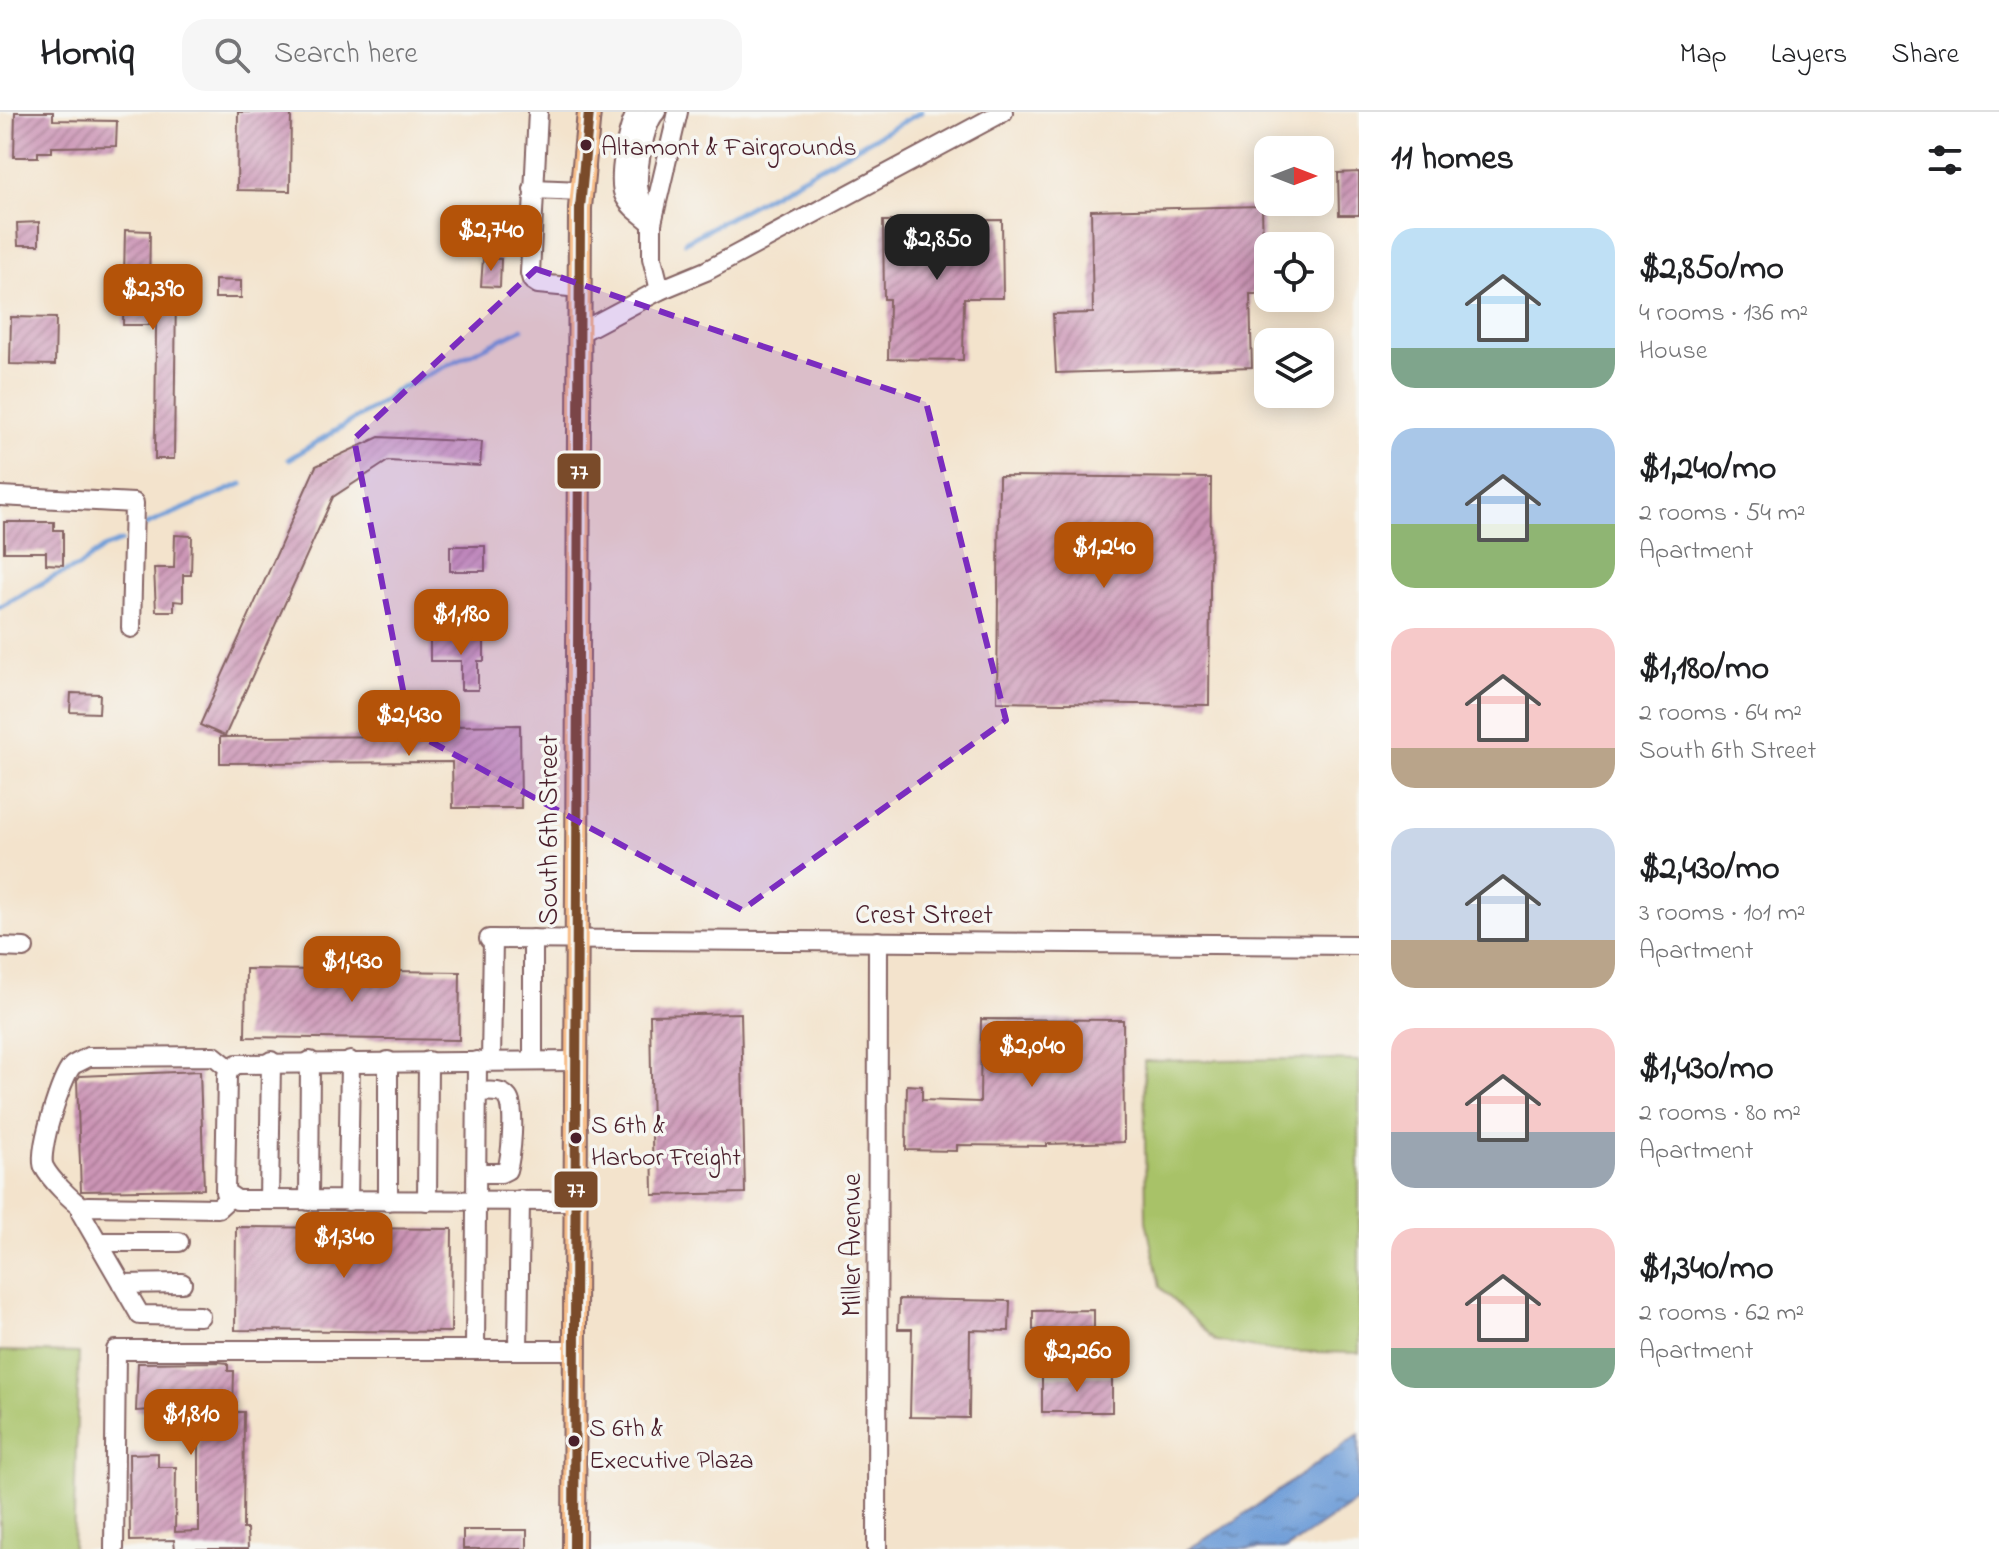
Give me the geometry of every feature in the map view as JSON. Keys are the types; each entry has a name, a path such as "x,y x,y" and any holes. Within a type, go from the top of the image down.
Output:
{"main road":[{"name":"South 6th Street","path":"574,1549 579,333 582,191 589,112"}],"street":[{"path":"538,112 530,273 532,280 538,284 580,288"},
{"path":"637,112 631,124 622,171 622,193 626,201 652,223"},
{"path":"652,223 638,188 647,127 656,112"},
{"path":"660,290 652,258 652,223 678,112"},
{"path":"579,333 660,290 706,271 1003,112"},
{"path":"533,189 582,191"},
{"path":"0,496 134,503 131,628"},
{"name":"Crest Street","path":"484,1061 491,939 1359,945"},
{"path":"533,939 533,1061"},
{"name":"Miller Avenue","path":"877,1549 878,941"},
{"path":"0,947 24,948"},
{"path":"229,1198 218,1208 82,1207 43,1167 41,1152 72,1066 88,1057 214,1056 230,1069"},
{"path":"575,1201 237,1200 229,1198 225,1192 227,1075 237,1064 248,1061 576,1061"},
{"path":"269,1200 271,1061"},
{"path":"309,1201 310,1061"},
{"path":"348,1201 350,1061"},
{"path":"388,1061 388,1201"},
{"path":"427,1201 428,1061"},
{"path":"475,1350 477,1092 484,1061"},
{"path":"477,1092 500,1092 509,1099 512,1107 507,1170 477,1173"},
{"path":"518,1350 520,1200"},
{"path":"82,1207 81,1213 140,1315 200,1316"},
{"path":"98,1242 179,1242"},
{"path":"122,1284 182,1283"},
{"path":"114,1549 116,1350 575,1350"}],"highlighted area":[{"path":"536,269 926,402 1006,720 742,910 411,731 354,439"}],"green space":[{"path":"1144,1061 1359,1061 1359,1353 1274,1351 1216,1341 1160,1287 1146,1221"},
{"path":"0,1351 79,1353 73,1549 0,1549"}],"water":[{"path":"1359,1434 1359,1499 1286,1549 1188,1549 1232,1523"}],"building":[{"path":"15,112 53,112 53,120 117,121 116,146 52,147 52,152 38,152 38,157 14,157"},
{"path":"238,112 291,112 290,191 237,190"},
{"path":"1359,172 1359,215 1339,215 1338,173"},
{"path":"1254,206 1254,216 1262,216 1263,232 1254,232 1254,294 1250,294 1252,367 1056,373 1053,314 1093,313 1091,210"},
{"path":"1002,220 1003,298 964,298 963,360 888,359 889,299 884,299 883,221"},
{"path":"39,222 39,245 18,245 17,223"},
{"path":"125,230 150,231 149,289 176,289 174,459 155,459 156,325 123,325"},
{"path":"483,258 501,259 500,287 481,286"},
{"path":"215,280 241,281 241,298 215,298"},
{"path":"11,317 56,318 55,365 10,364"},
{"path":"379,437 482,442 480,466 388,461 333,497 225,736 200,725 316,466"},
{"path":"999,476 1211,478 1209,705 997,702"},
{"path":"4,522 54,522 54,530 63,530 63,565 46,564 46,552 4,552"},
{"path":"175,535 192,536 191,575 183,575 183,602 174,601 174,611 156,611 154,568 174,568"},
{"path":"450,546 485,546 485,571 450,571"},
{"path":"430,639 484,639 484,661 478,661 478,690 461,690 461,661 430,661"},
{"path":"71,693 100,694 99,713 70,712"},
{"path":"520,725 521,808 453,808 452,762 220,763 220,737 452,736 452,726"},
{"path":"246,969 460,972 459,1040 245,1037"},
{"path":"741,1013 745,1193 653,1195 650,1015"},
{"path":"981,1019 1123,1020 1124,1142 1047,1146 957,1145 957,1151 906,1150 907,1085 922,1086 922,1100 980,1102"},
{"path":"200,1071 204,1189 81,1191 77,1080 80,1076"},
{"path":"236,1227 452,1229 451,1332 235,1330"},
{"path":"899,1299 1010,1301 1009,1331 970,1330 969,1418 910,1417 912,1329 898,1329"},
{"path":"1094,1310 1094,1328 1033,1330 1033,1311"},
{"path":"138,1363 228,1363 228,1371 234,1371 233,1412 244,1412 243,1529 247,1529 248,1549 175,1549 174,1540 130,1541 129,1454 158,1453 158,1467 176,1467 175,1532 199,1531 199,1419 151,1419 152,1410 136,1411"},
{"path":"1042,1376 1112,1376 1112,1412 1042,1412"},
{"path":"463,1530 527,1530 527,1549 463,1549"}],"waterway":[{"path":"685,242 921,112"},
{"path":"289,459 384,401 393,392 522,329"},
{"path":"146,525 242,484"},
{"path":"0,607 55,576 78,567 103,548 121,541"}],"transit line":[{"name":"77","path":"574,1549 580,208 589,112"}],"place":[{"name":"Altamont & Fairgrounds","path":"586,145"},
{"name":"S 6th & Harbor Freight","path":"576,1138"},
{"name":"S 6th & Executive Plaza","path":"574,1441"}]}
